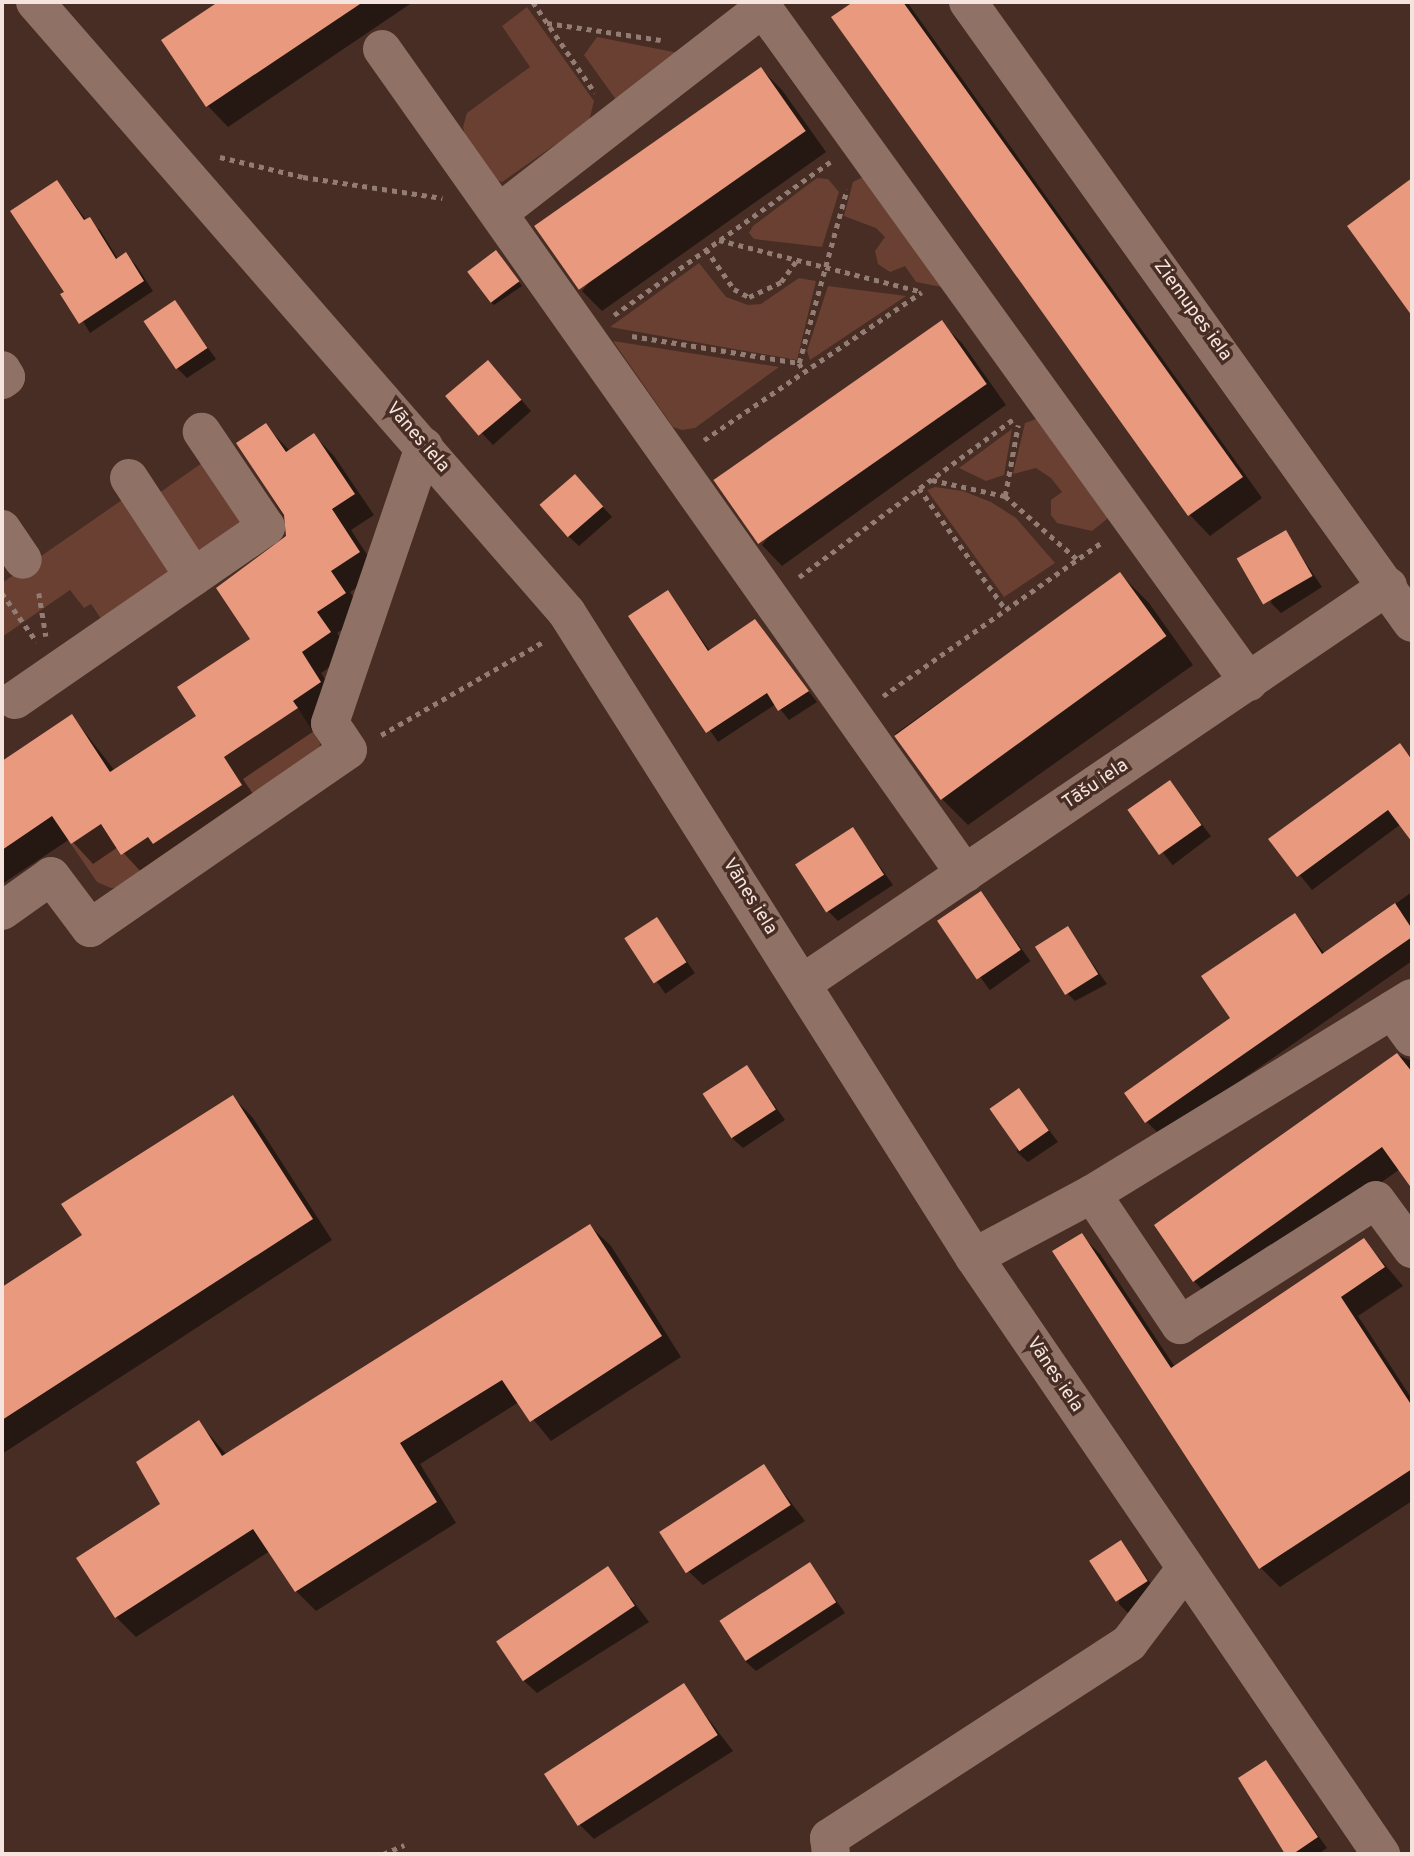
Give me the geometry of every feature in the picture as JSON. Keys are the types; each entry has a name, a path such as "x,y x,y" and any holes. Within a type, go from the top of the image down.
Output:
{"street":[{"name":"Vānes iela","path":"35,2 574,623 974,1257 1381,1854"},
{"name":"Ziemupes iela","path":"968,2 1412,623"},
{"path":"500,212 768,5 859,141 1248,682"},
{"path":"382,49 590,332 674,460 964,874"},
{"path":"2,370 6,377 2,380"},
{"path":"6,696 194,577 266,527 202,432"},
{"path":"2,911 51,876 90,928 348,750 330,723 424,447"},
{"path":"129,478 194,577"},
{"name":"Tāšu iela","path":"803,983 1388,586"},
{"path":"974,1257 1092,1194 1405,1015"},
{"path":"1092,1194 1180,1325 1376,1200 1412,1250"},
{"path":"831,1854 829,1838 1129,1643 1186,1568"}],"path":[{"path":"533,2 616,122"},
{"path":"547,23 712,48"},
{"path":"590,332 859,141"},
{"path":"804,371 799,363 859,141"},
{"path":"219,157 303,177 403,189 500,212"},
{"path":"719,240 920,292 973,299"},
{"path":"706,249 734,289 749,297 781,282 797,260"},
{"path":"674,460 920,292"},
{"path":"590,332 799,363"},
{"path":"770,597 1020,415 1005,496"},
{"path":"931,480 1005,496 1078,560"},
{"path":"919,488 1006,610"},
{"path":"853,716 1133,521"},
{"path":"12,544 32,553 54,666"},
{"path":"2,593 54,666"},
{"path":"348,750 412,721 574,623"},
{"path":"383,1854 404,1845"}],"shaded area":[{"path":"527,7 594,101 589,121 502,182 494,179 466,139 463,127 467,113 530,67 502,26"},
{"path":"597,37 684,54 617,101 584,55"},
{"path":"867,175 952,289 916,282 905,266 890,272 878,264 875,251 885,237 876,228 844,216 853,182"},
{"path":"817,178 828,179 839,192 822,247 754,239 749,233 753,226"},
{"path":"699,263 726,297 748,305 761,304 799,278 816,281 797,360 610,327"},
{"path":"828,286 906,296 810,360 807,351"},
{"path":"613,341 779,367 695,428 682,430 673,427"},
{"path":"1036,419 1112,515 1092,531 1057,523 1051,515 1051,500 1062,492 1051,478 1036,468 1013,474 1025,423"},
{"path":"1012,429 1004,475 986,481 959,468"},
{"path":"212,456 255,517 199,556 156,495"},
{"path":"935,487 963,491 991,502 1016,518 1055,563 1004,597 927,490"},
{"path":"125,498 176,572 104,623 91,604 84,608 70,590 2,637 2,583"},
{"path":"298,708 320,743 318,758 129,887 111,888 97,882 71,844 101,824 148,837 153,844 242,785 224,757"}],"building":[{"path":"218,2 363,2 206,107 161,40"},
{"path":"853,2 903,2 1243,477 1188,516 831,17"},
{"path":"761,67 806,131 579,290 534,226"},
{"path":"1412,178 1412,316 1347,226"},
{"path":"57,180 84,220 90,217 116,259 126,252 144,281 79,324 60,294 64,292 10,211"},
{"path":"496,250 519,281 491,303 467,272"},
{"path":"175,300 207,348 176,369 143,321"},
{"path":"942,320 987,384 758,544 713,480"},
{"path":"488,360 521,400 479,436 445,396"},
{"path":"266,423 286,452 314,433 355,494 332,509 360,552 331,571 346,593 317,612 331,632 302,652 321,682 293,701 298,708 224,757 242,785 153,844 148,837 121,855 101,824 71,844 52,816 2,850 2,761 72,714 110,772 196,716 177,687 250,639 216,588 286,536 284,515 236,443"},
{"path":"575,474 603,506 568,537 540,505"},
{"path":"1286,530 1312,576 1263,604 1237,558"},
{"path":"1120,572 1166,636 941,800 894,736"},
{"path":"668,590 708,651 755,619 809,691 778,711 767,693 706,733 628,616"},
{"path":"1400,743 1412,760 1412,842 1388,810 1297,877 1268,839"},
{"path":"1170,780 1202,825 1159,855 1127,810"},
{"path":"853,827 884,875 826,912 795,865"},
{"path":"981,891 1021,950 977,979 937,921"},
{"path":"1395,903 1412,929 1412,937 1145,1123 1124,1093 1230,1018 1201,976 1295,913 1322,954"},
{"path":"657,917 686,962 654,984 624,938"},
{"path":"1068,926 1098,974 1065,995 1035,947"},
{"path":"1397,1053 1412,1072 1412,1189 1382,1147 1193,1282 1154,1225"},
{"path":"747,1065 776,1109 731,1138 703,1094"},
{"path":"1019,1088 1049,1131 1019,1151 990,1109"},
{"path":"233,1095 313,1219 2,1420 2,1287 82,1235 61,1204"},
{"path":"590,1224 662,1336 530,1422 502,1380 400,1443 437,1502 295,1592 253,1529 115,1618 76,1558 160,1504 136,1462 199,1420 222,1456"},
{"path":"1082,1233 1171,1368 1364,1238 1385,1267 1341,1297 1412,1406 1412,1469 1259,1569 1052,1251"},
{"path":"764,1464 791,1505 686,1573 659,1532"},
{"path":"1121,1540 1148,1581 1116,1602 1089,1561"},
{"path":"810,1562 836,1602 746,1661 719,1621"},
{"path":"608,1566 635,1606 523,1681 496,1641"},
{"path":"684,1683 718,1735 578,1826 544,1774"},
{"path":"1266,1760 1318,1837 1293,1854 1285,1854 1238,1778"}]}
